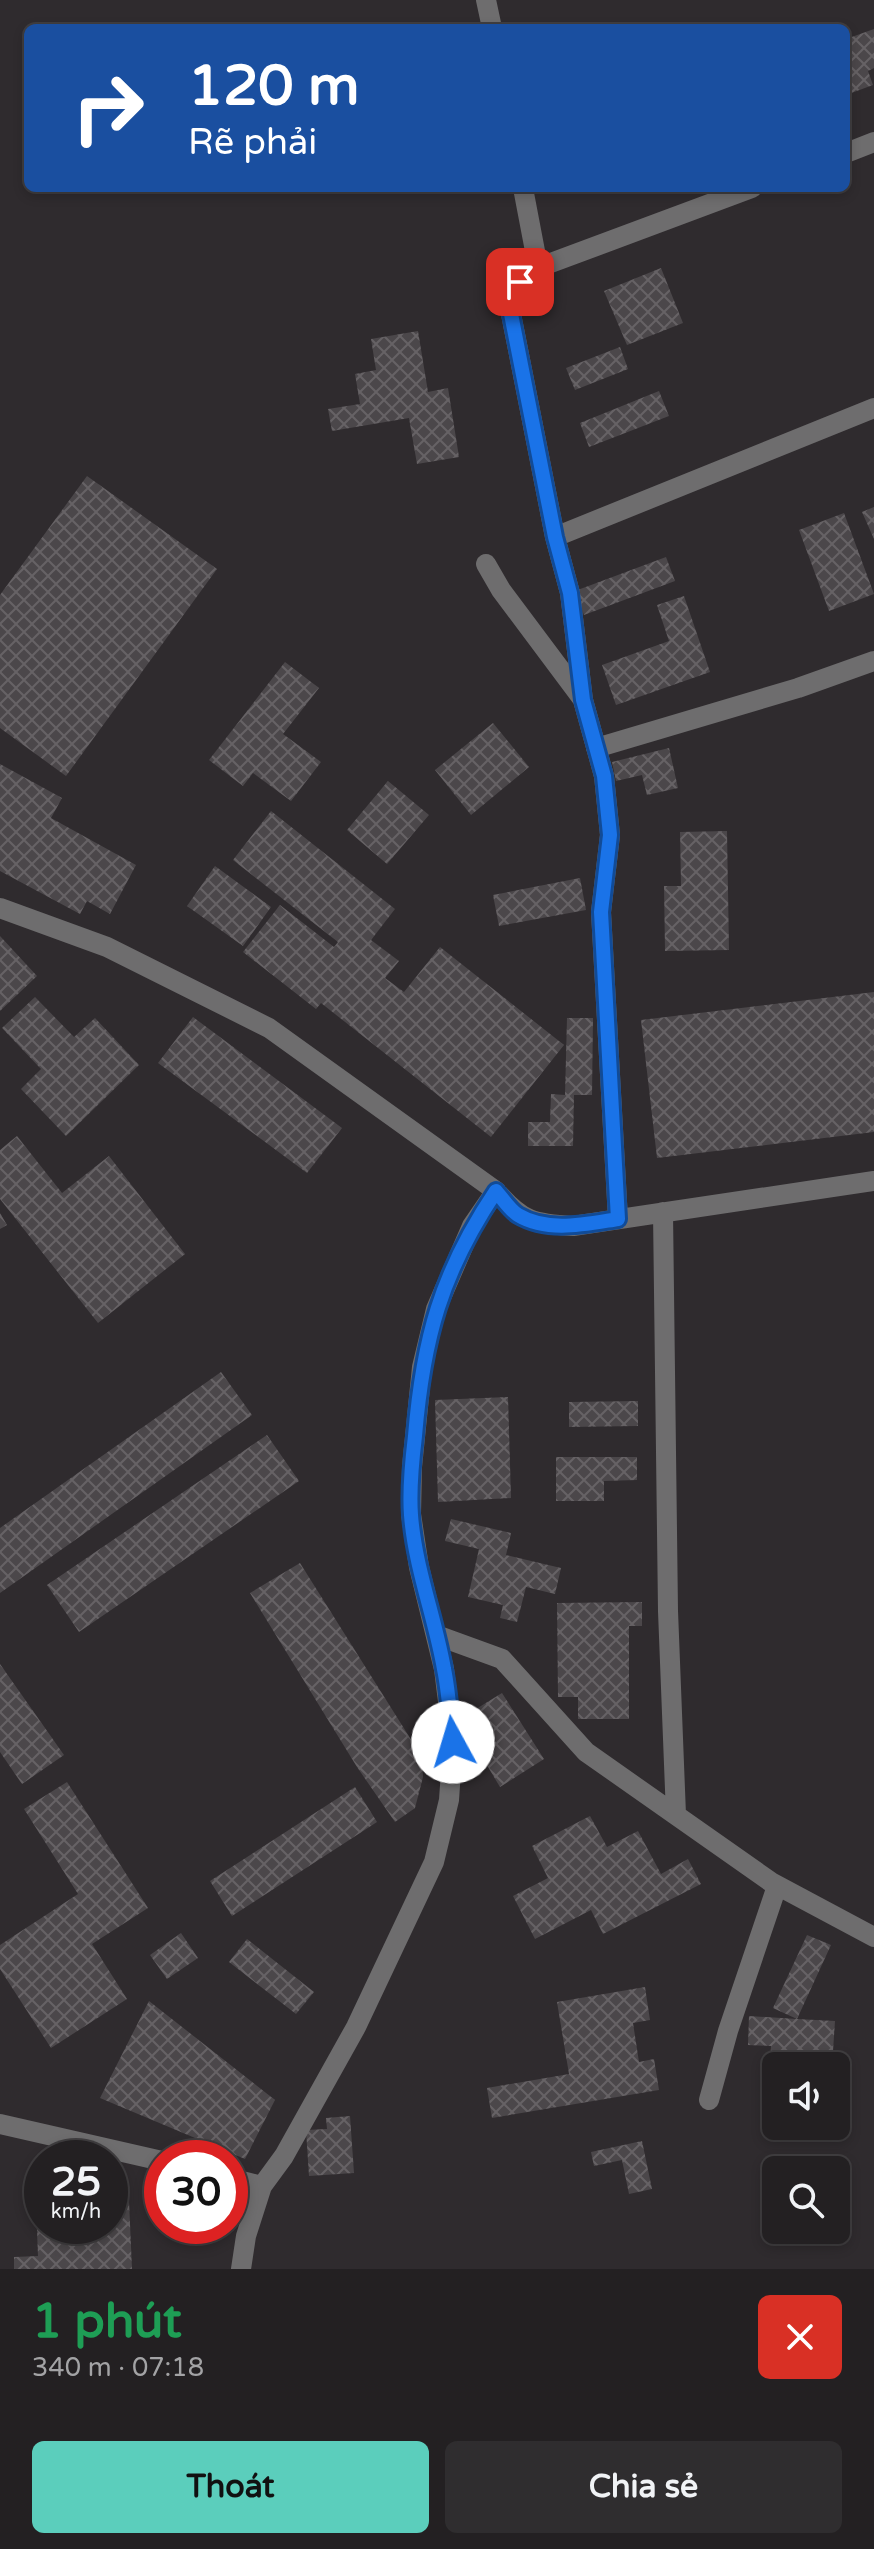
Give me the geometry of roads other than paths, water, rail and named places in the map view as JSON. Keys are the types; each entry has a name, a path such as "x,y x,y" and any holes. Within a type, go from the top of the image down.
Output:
{"street":[{"path":"486,0 491,24"},
{"path":"850,151 874,142"},
{"path":"524,192 535,251 532,270"},
{"path":"618,1219 601,912 610,835 604,776 583,700 570,593 555,537 511,301 520,282 532,270 741,192"},
{"path":"555,537 874,408"},
{"path":"486,564 501,590 583,700"},
{"path":"596,748 798,688 874,661"},
{"path":"0,908 107,947 269,1028 496,1191 516,1214 544,1224 573,1226 874,1181"},
{"path":"241,2269 246,2236 262,2186 291,2143 356,2027 434,1862 449,1800 453,1742 444,1669 419,1567 411,1514 412,1467 422,1367 436,1309 472,1226 496,1191"},
{"path":"663,1212 668,1611 676,1815"},
{"path":"436,1635 502,1659 586,1752 777,1886 874,1937"},
{"path":"709,2100 728,2031 777,1886"},
{"path":"0,2124 144,2157"},
{"path":"248,2182 262,2186"}]}
